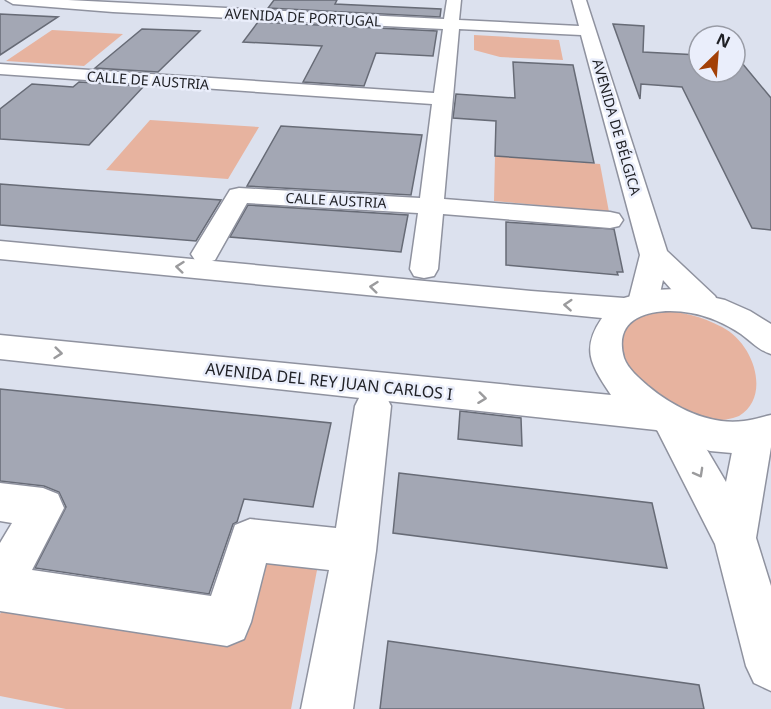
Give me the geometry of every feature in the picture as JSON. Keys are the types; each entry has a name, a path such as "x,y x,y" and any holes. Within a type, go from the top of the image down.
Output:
{"street":[{"name":"AVENIDA DE PORTUGAL","path":"13,0 226,14 588,31"},
{"path":"424,269 454,0"},
{"name":"AVENIDA DE BÉLGICA","path":"579,0 654,255"},
{"path":"226,14 231,8 249,4 335,12 339,6"},
{"name":"CALLE DE AUSTRIA","path":"0,69 443,99"},
{"name":"CALLE AUSTRIA","path":"205,254 240,195 432,206 610,220"},
{"path":"0,250 531,302 635,306 671,299 712,307 771,309"},
{"path":"735,538 766,434 713,436 665,419 634,397 617,376 608,356 607,337 614,321 635,306 654,255 712,307 746,323 771,342"},
{"name":"AVENIDA DEL REY JUAN CARLOS I","path":"0,347 665,419"},
{"name":"AVENIDA DEL REY JUAN CARLOS I","path":"327,709 354,551 373,406"},
{"path":"665,419 735,538 771,666"},
{"path":"0,502 43,508 0,587 227,622 250,540 354,551"}],"shaded area":[{"path":"52,30 123,34 84,66 6,61"},
{"path":"474,35 559,40 563,60 500,57 474,50"},
{"path":"150,120 259,127 228,179 106,170"},
{"path":"495,156 600,164 609,212 494,201"},
{"path":"656,310 682,313 706,320 734,335 743,345 755,371 756,384 749,407 739,416 731,419 703,420 633,386 615,335 623,322"},
{"path":"264,561 317,570 291,709 66,709 0,696 0,614 7,602 246,637"}],"building":[{"path":"274,0 337,0 335,4 441,9 440,17 268,8"},
{"path":"0,14 58,17 0,55"},
{"path":"258,22 437,31 433,56 376,53 364,86 303,82 322,46 243,42"},
{"path":"613,24 644,26 643,52 687,54 687,84 747,84 747,69 771,98 771,230 752,228 682,87 641,84 640,99"},
{"path":"142,29 200,31 158,72 95,68"},
{"path":"513,62 573,65 594,163 495,156 496,121 453,118 456,94 515,98"},
{"path":"79,82 144,86 89,145 0,139 0,109 32,84 73,87"},
{"path":"281,126 422,135 411,195 247,186"},
{"path":"0,184 221,200 196,241 0,225"},
{"path":"248,205 408,215 401,252 230,237"},
{"path":"506,222 614,229 623,272 617,272 618,275 506,265"},
{"path":"0,389 331,423 313,507 244,499 209,594 35,568 66,507 59,492 44,486 0,481"},
{"path":"460,411 521,418 522,446 458,439"},
{"path":"399,473 652,503 667,568 393,533"},
{"path":"388,641 699,685 704,709 380,709"}]}
